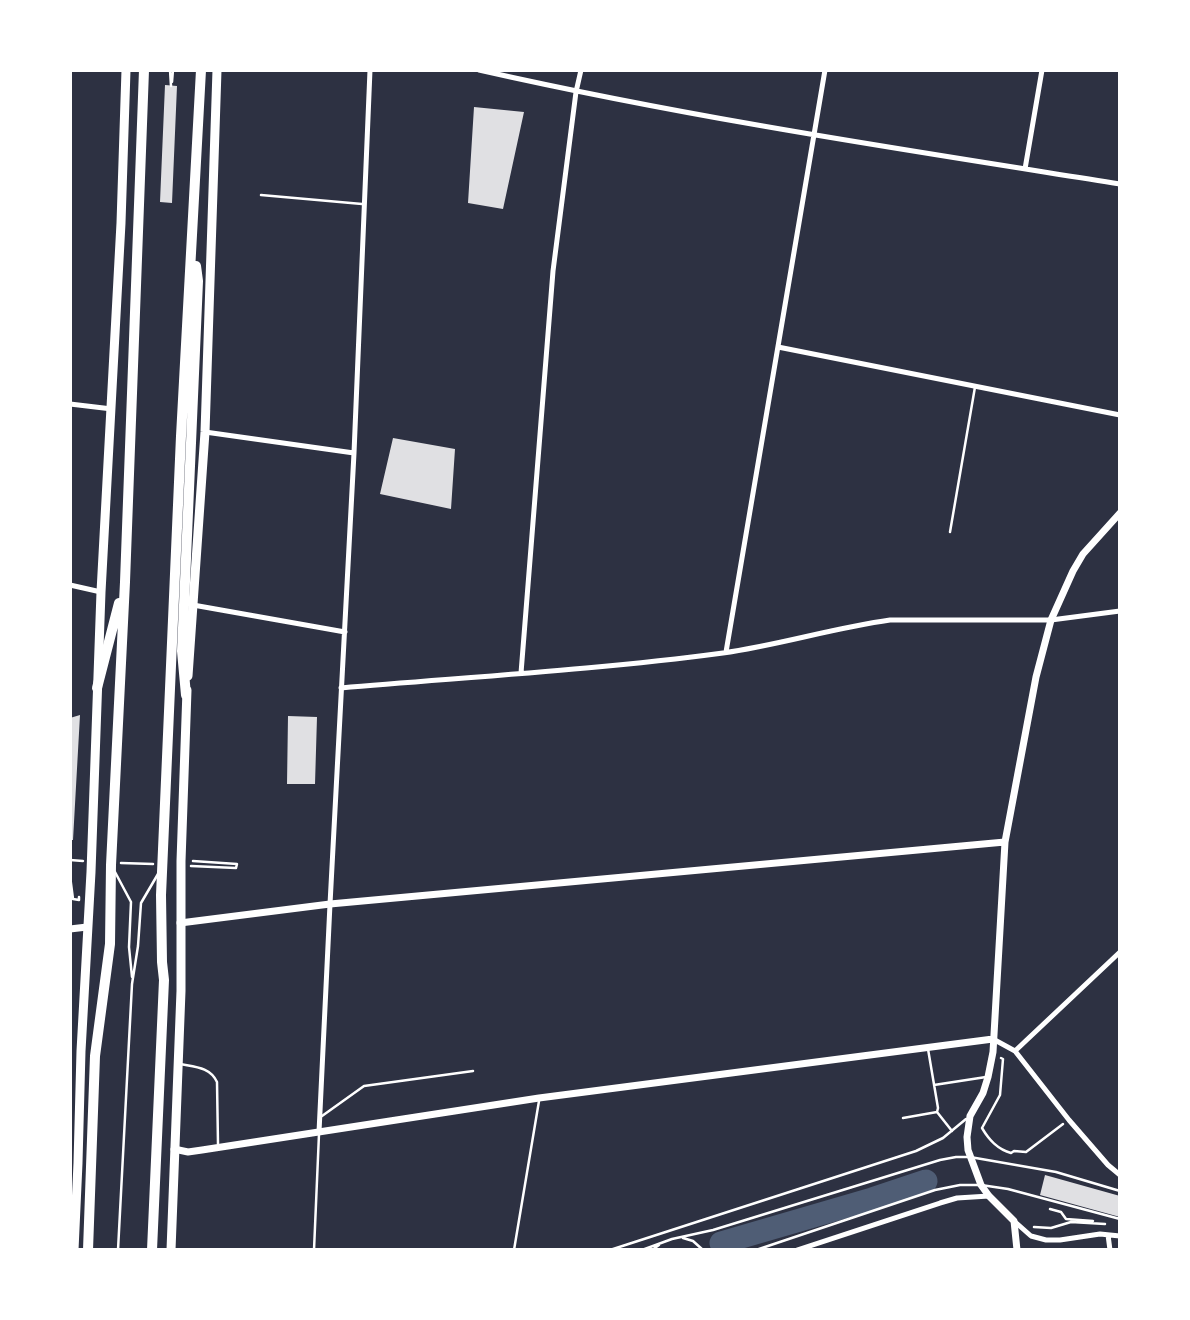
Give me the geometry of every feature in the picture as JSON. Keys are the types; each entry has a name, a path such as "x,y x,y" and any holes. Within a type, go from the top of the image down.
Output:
{"highway":[{"path":"74,1250 74,1164 91,872 101,592 121,223 126,70"},
{"path":"88,1250 95,1056 110,944 144,70"},
{"path":"152,1250 163,981 162,867 180,450 201,70"},
{"path":"171,1250 181,991 181,860 186,695 205,432 217,70"},
{"path":"186,695 182,651 198,281 193,245"},
{"path":"97,688 125,582"}],"street":[{"path":"320,1132 370,70"},
{"path":"479,70 576,92 1120,184"},
{"path":"522,673 553,271 581,70"},
{"path":"726,652 825,70"},
{"path":"1025,169 1042,70"},
{"path":"778,346 1120,415"},
{"path":"70,404 112,410"},
{"path":"205,432 354,453"},
{"path":"1120,513 1073,571 1051,620 1037,677 1005,842 993,1052 983,1093 970,1116 967,1137 970,1157 981,1185 1014,1222 1031,1236 1046,1240 1100,1234 1120,1236"},
{"path":"70,585 101,592"},
{"path":"192,605 345,632"},
{"path":"341,688 615,666 726,652 890,620 1051,620 1120,611"},
{"path":"180,923 330,904 1005,842"},
{"path":"70,929 87,927"},
{"path":"1015,1051 1120,952"},
{"path":"174,1149 188,1152 539,1098 993,1039 1015,1051 1069,1119 1108,1165 1120,1175"},
{"path":"797,1250 957,1198 989,1196"},
{"path":"1014,1222 1017,1250"},
{"path":"1108,1234 1110,1250"}],"lane":[{"path":"261,195 364,204"},
{"path":"950,532 976,386"},
{"path":"111,865 131,902 129,947 132,984"},
{"path":"118,1250 131,996 141,903 162,867"},
{"path":"928,1048 937,1112 952,1131"},
{"path":"178,1063 206,1070 217,1082 218,1147"},
{"path":"320,1117 364,1086 473,1071"},
{"path":"934,1085 988,1077"},
{"path":"514,1250 539,1098"},
{"path":"903,1118 937,1112"},
{"path":"610,1250 916,1151 943,1138 970,1116"},
{"path":"314,1250 320,1132"},
{"path":"642,1250 956,1157 1056,1172 1120,1191"},
{"path":"756,1250 935,1189 960,1185 1008,1189 1120,1219"},
{"path":"676,1238 693,1241 703,1250"},
{"path":"654,1250 665,1242"}],"path":[{"path":"181,860 237,864 236,869"},
{"path":"70,876 73,899 79,900 80,886"},
{"path":"993,1052 1003,1059 1000,1095 982,1128 988,1139 1003,1151 1026,1152 1069,1119"},
{"path":"1032,1226 1051,1228 1071,1222 1105,1224 1086,1219 1066,1219 1060,1212 1050,1209"}],"building":[{"path":"165,85 177,86 172,203 160,202"},
{"path":"474,107 524,112 503,209 468,203"},
{"path":"393,438 455,449 451,509 380,494"},
{"path":"80,715 73,840 70,840 70,718"},
{"path":"288,716 317,717 315,784 287,784"},
{"path":"1045,1175 1120,1196 1120,1217 1040,1195"}],"waterway":[{"path":"721,1243 926,1181"}]}
